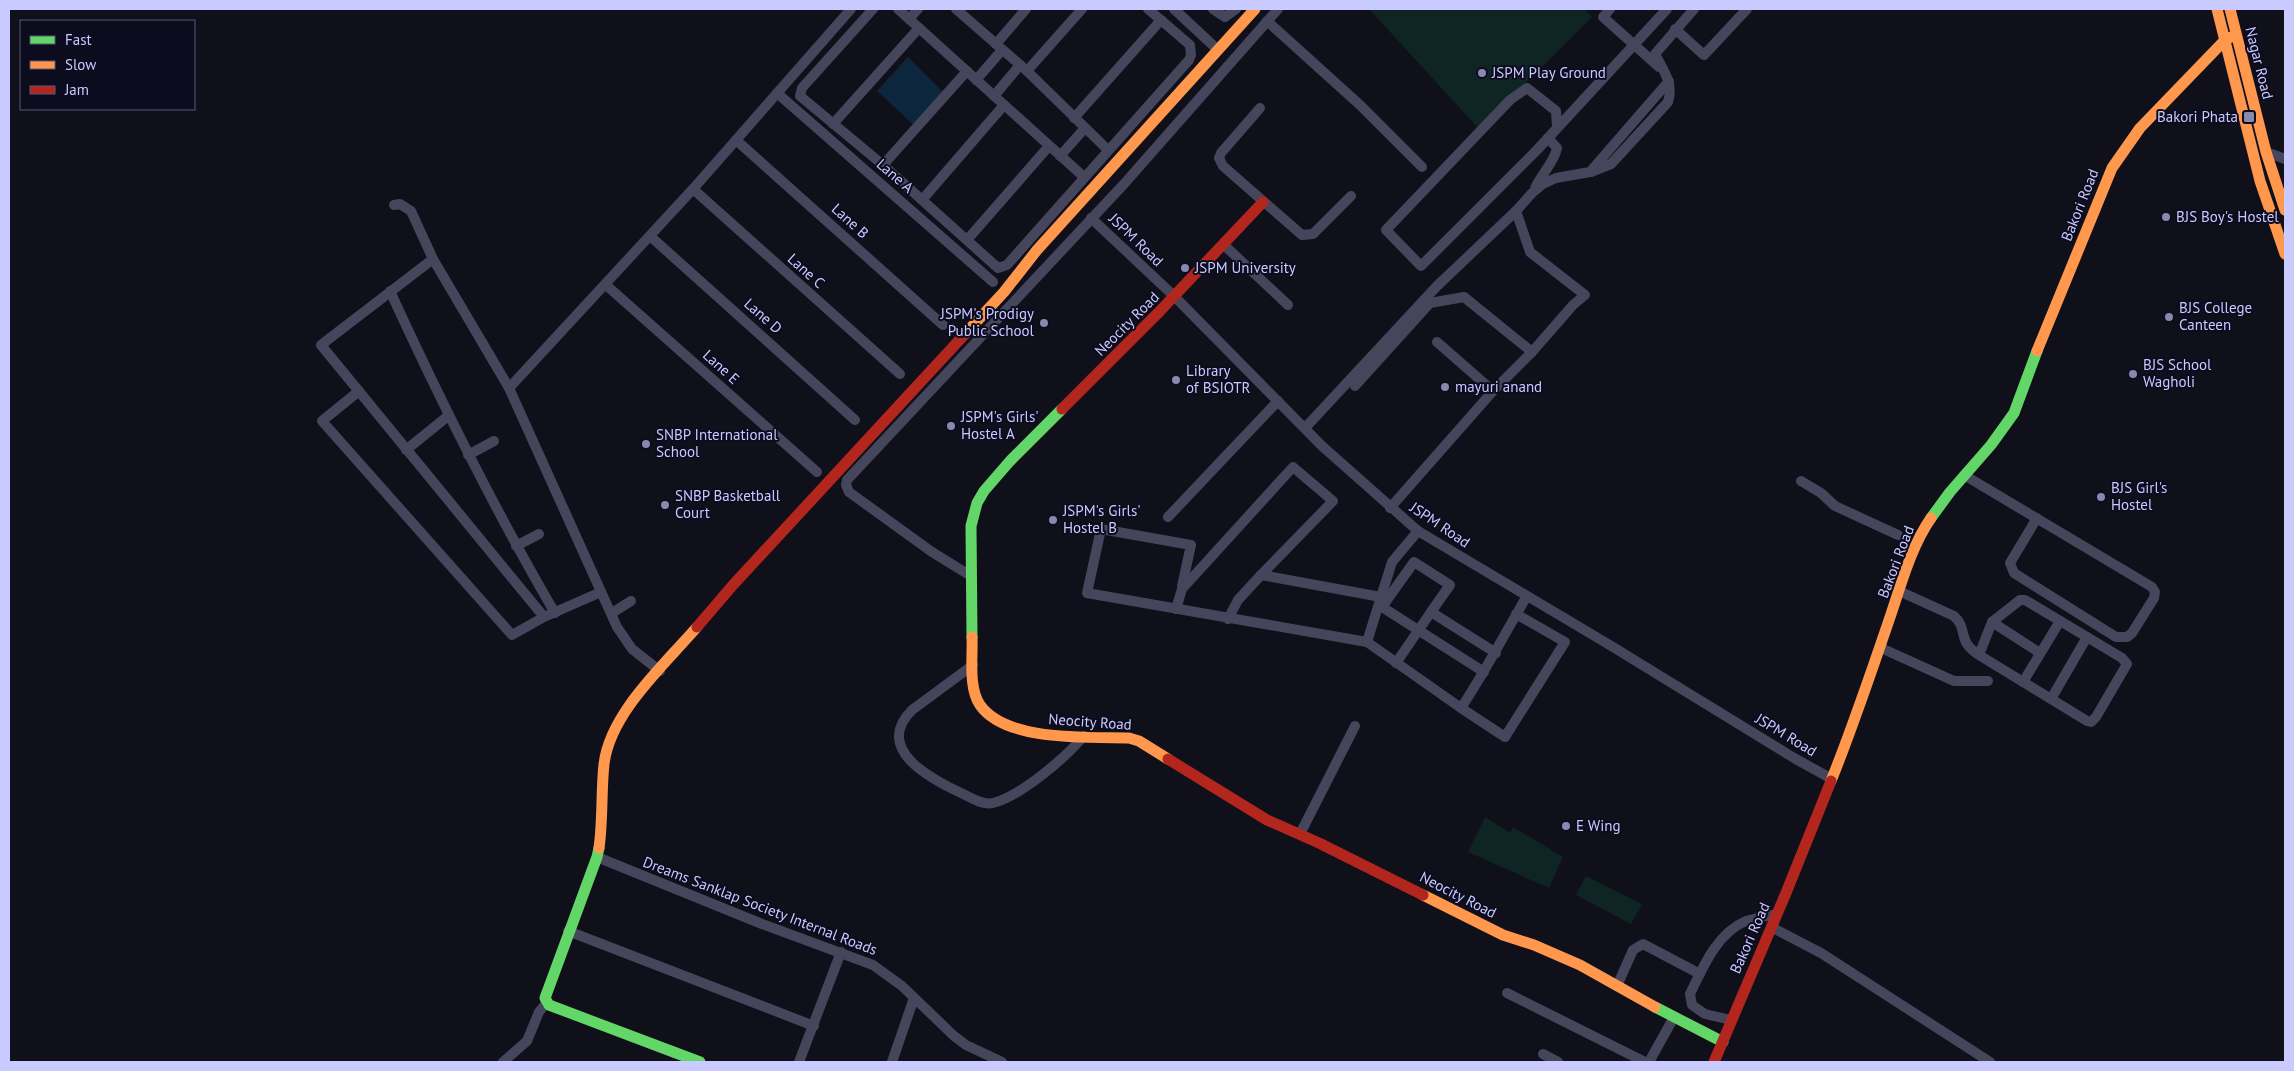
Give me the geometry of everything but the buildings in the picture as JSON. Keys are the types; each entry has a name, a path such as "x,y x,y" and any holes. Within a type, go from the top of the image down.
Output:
{"main road":[{"path":"700,1062 549,1006 547,1002 546,994 568,931 597,858 602,827 604,764 612,734 628,707 733,585 1004,292 1037,250 1255,9"},
{"name":"Nagar Road","path":"2217,9 2260,181 2285,254"},
{"name":"Nagar Road","path":"2230,9 2266,152 2285,210"},
{"path":"2225,40 2236,35"},
{"name":"Bakori Road","path":"1714,1062 1832,779 1922,531 1934,513 1991,445 2014,413 2044,331 2112,168 2140,128 2225,40"},
{"name":"Neocity Road","path":"1263,202 1175,297 1030,441 985,491 972,515 971,576 973,665 976,696 986,712 996,720 1054,737 1129,738 1139,741 1267,820 1300,834 1503,935 1560,956 1723,1042"}],"street":[{"path":"509,388 693,190 850,9"},
{"path":"873,9 800,92 802,99 883,165 994,265 1003,267 1191,55 1190,45 1148,9"},
{"path":"898,9 1084,177"},
{"path":"909,19 918,9"},
{"path":"956,9 1023,68 1108,150"},
{"path":"976,80 1026,9"},
{"path":"994,96 1082,9"},
{"path":"1174,9 1218,50"},
{"path":"1213,9 1225,17 1236,9"},
{"path":"971,576 932,552 849,492 846,485 847,480 1092,218 1278,9"},
{"path":"1610,9 1603,17 1664,71"},
{"path":"1557,127 1556,111 1527,88 1510,100 1386,230 1422,266 1548,138 1667,9"},
{"path":"1305,428 1437,286 1516,211 1532,193 1543,184 1556,178 1590,172 1669,81 1655,54 1694,9"},
{"path":"1675,30 1704,55 1746,9"},
{"path":"1074,118 1161,20"},
{"path":"1267,21 1360,105 1422,166"},
{"path":"833,124 919,28"},
{"path":"883,165 967,71"},
{"name":"Lane A","path":"777,93 993,282"},
{"path":"922,200 1004,106"},
{"path":"1260,108 1221,153 1219,158 1223,166 1302,235 1314,234 1351,196"},
{"path":"1060,156 1085,128"},
{"path":"1532,193 1542,172 1556,153 1557,148 1548,138"},
{"name":"Lane B","path":"736,140 943,325"},
{"path":"967,240 1049,146"},
{"path":"2266,152 2285,159"},
{"path":"1097,162 1108,173"},
{"name":"Lane C","path":"693,190 900,374"},
{"path":"394,205 400,204 411,211 434,260 509,388 617,627 632,650 660,671"},
{"path":"1390,508 1493,391 1532,352 1573,305 1585,295 1530,252 1516,211"},
{"name":"JSPM Road","path":"1092,218 1175,297 1305,428 1390,508 1418,531 1794,758 1832,779"},
{"name":"Lane D","path":"650,236 855,420"},
{"path":"1224,245 1288,305"},
{"path":"434,260 390,291 322,345 544,617"},
{"name":"Lane E","path":"606,285 817,472"},
{"path":"390,291 468,455 516,546 556,613"},
{"path":"1355,386 1430,303 1464,297 1532,352"},
{"path":"1437,342 1493,391"},
{"path":"359,391 322,421 512,635 544,617 601,592"},
{"path":"1168,517 1278,401"},
{"path":"406,450 448,416"},
{"path":"468,455 494,441"},
{"path":"1182,589 1293,466 1333,501 1238,600 1228,619"},
{"path":"1964,475 2037,518 2152,587 2155,592 2154,598 2132,633 2127,637 2116,637 2014,573 2010,563 2037,518"},
{"path":"1801,481 1821,493 1835,506 1898,535"},
{"path":"1176,608 1182,589 1190,545 1102,529 1087,593 1367,642 1505,737 1565,642 1516,614"},
{"path":"1367,642 1392,562 1418,531"},
{"path":"516,546 539,534"},
{"path":"1380,603 1414,562 1450,585 1396,663"},
{"path":"1261,575 1380,603 1484,672"},
{"path":"1899,591 1954,616 1959,621 1964,642 1968,648 1979,656 2091,722 2096,717 2127,664 2122,658 2025,600 2020,600 1992,622 1979,656"},
{"path":"1461,708 1496,653 1516,614 1528,596"},
{"path":"612,613 631,601"},
{"path":"1431,612 1496,653"},
{"path":"2023,682 2060,621"},
{"path":"1992,622 2040,653"},
{"path":"2051,699 2087,637"},
{"path":"1881,648 1954,681 1988,682"},
{"path":"973,665 912,710 901,725 900,743 903,750 923,773 981,802 993,803 1056,765 1084,736"},
{"path":"1300,834 1355,726"},
{"name":"Dreams Sanklap Society Internal Roads","path":"597,858 802,940 841,952 873,965 914,998 954,1036 966,1045 1002,1062"},
{"path":"1731,1020 1705,1014 1692,1005 1690,994 1719,942 1731,930 1746,921 1777,914"},
{"path":"1771,926 1821,953 1990,1062"},
{"path":"568,931 814,1026"},
{"path":"1617,986 1633,950 1643,944 1700,974"},
{"path":"799,1062 841,952"},
{"path":"1507,993 1647,1062 1674,1017"},
{"path":"892,1062 914,998"},
{"path":"503,1062 527,1041 539,1012 547,1002"},
{"path":"1543,1054 1558,1062"}],"green space":[{"name":"JSPM Play Ground","path":"1369,9 1584,9 1592,17 1479,129"},
{"path":"1485,817 1510,833 1513,827 1563,857 1549,888 1468,852"},
{"path":"1586,876 1642,904 1631,924 1576,895"}],"water":[{"path":"908,57 946,95 917,128 877,91"}],"traffic: fast":[{"path":"1931,518 1950,492 1991,445 2014,413 2037,351"},
{"path":"972,637 971,526 977,503 984,491 1010,461 1062,409"},
{"path":"599,848 545,998 549,1005 700,1062"},
{"path":"1655,1007 1723,1042"}],"traffic: slow":[{"path":"965,334 1004,292 1037,250 1255,9"},
{"path":"2217,9 2260,181 2285,254"},
{"path":"2230,9 2266,152 2285,210"},
{"path":"2037,351 2112,168 2140,128 2225,40 2231,37"},
{"path":"1831,781 1861,702 1906,569 1917,542 1931,518"},
{"path":"599,848 604,764 608,745 616,726 640,691 697,627"},
{"path":"972,637 972,681 974,690 980,705 992,717 1008,726 1049,735 1129,738 1139,741 1168,759"},
{"path":"1423,895 1503,935 1534,945 1580,965 1655,1007"}],"traffic: jam":[{"path":"1062,409 1159,312 1263,202"},
{"path":"697,627 733,585 965,334"},
{"path":"1168,759 1267,820 1319,843 1423,895"},
{"path":"1714,1062 1786,893 1831,781"}],"place":[{"name":"JSPM Play Ground","path":"1482,73"},
{"name":"Bakori Phata","path":"2249,117"},
{"name":"BJS Boy's Hostel","path":"2166,217"},
{"name":"JSPM University","path":"1185,268"},
{"name":"BJS College Canteen","path":"2169,317"},
{"name":"JSPM's Prodigy Public School","path":"1044,323"},
{"name":"BJS School Wagholi","path":"2133,374"},
{"name":"Library of BSIOTR","path":"1176,380"},
{"name":"mayuri anand","path":"1445,387"},
{"name":"JSPM's Girls' Hostel A","path":"951,426"},
{"name":"SNBP International School","path":"646,444"},
{"name":"BJS Girl's Hostel","path":"2101,497"},
{"name":"SNBP Basketball Court","path":"665,505"},
{"name":"JSPM's Girls' Hostel B","path":"1053,520"},
{"name":"E Wing","path":"1566,826"}]}
